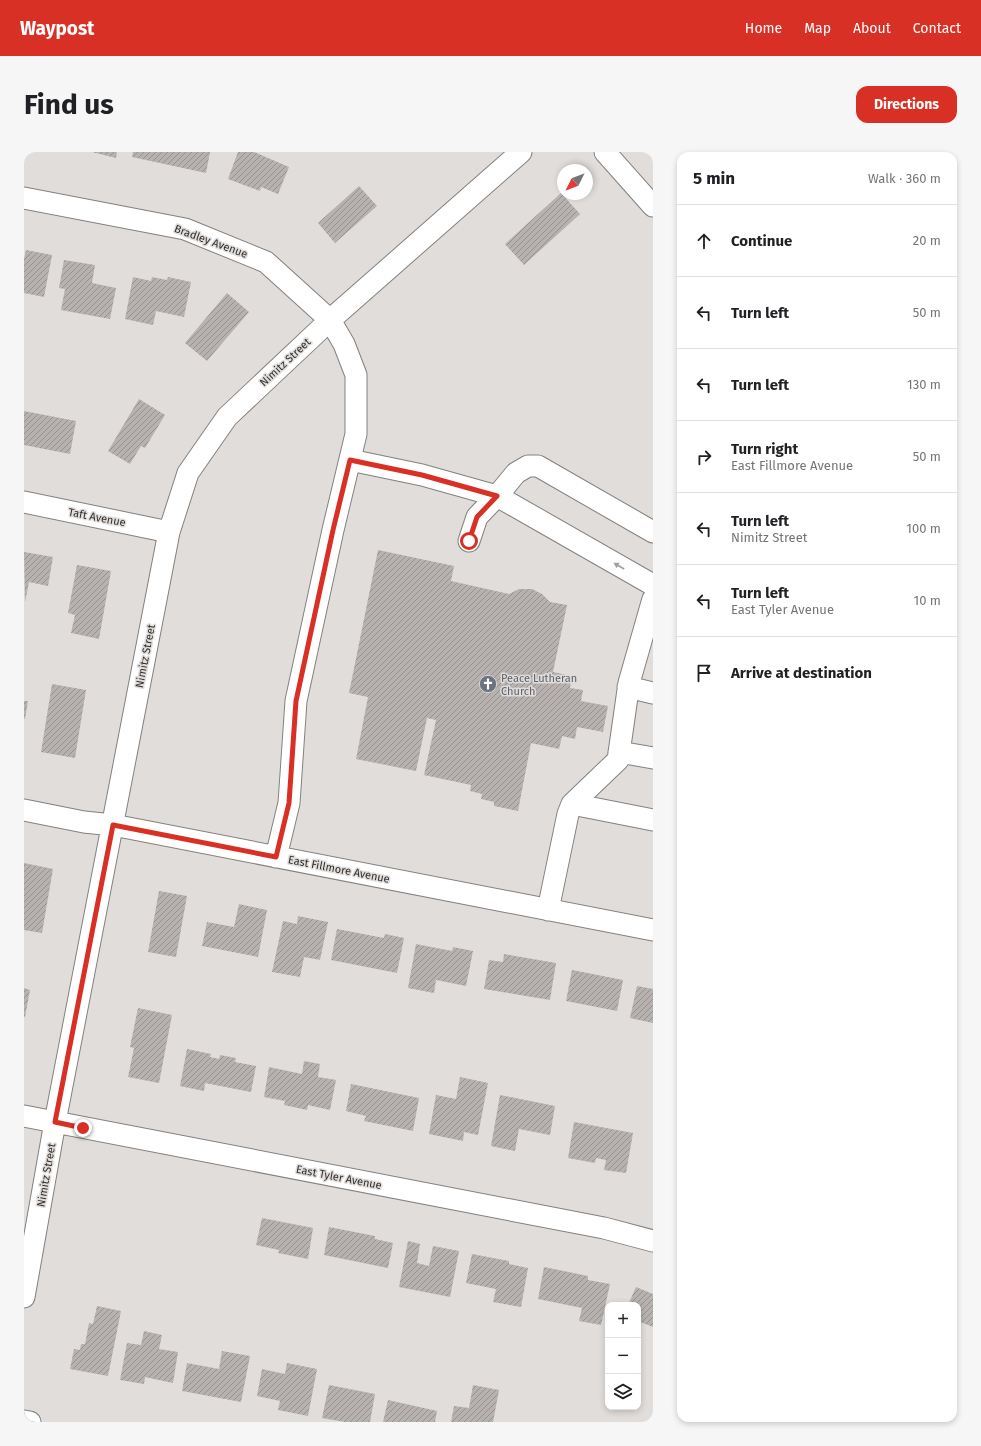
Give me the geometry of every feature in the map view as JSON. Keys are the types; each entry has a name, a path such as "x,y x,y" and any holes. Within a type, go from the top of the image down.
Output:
{"street":[{"name":"Nimitz Street","path":"24,1297 55,1122 169,532 188,473 227,417 330,320 521,152"},
{"path":"605,152 653,206"},
{"name":"Bradley Avenue","path":"24,198 185,229 266,262 330,320 344,344 356,375 356,434 333,530 296,701 289,803 276,857"},
{"path":"350,460 422,475 497,496 653,585"},
{"path":"469,541 477,517 516,473 528,466 538,466 653,532"},
{"name":"Taft Avenue","path":"24,502 169,532"},
{"path":"548,910 568,814 572,804 618,760 628,688 653,599"},
{"path":"628,688 653,693"},
{"path":"619,752 653,758"},
{"path":"572,804 653,820"},
{"name":"East Fillmore Avenue","path":"24,810 84,822 113,825 653,930"},
{"name":"East Tyler Avenue","path":"24,1116 604,1228 653,1241"},
{"path":"24,1421 30,1422"}],"building":[{"path":"92,152 117,152 116,158"},
{"path":"133,152 210,152 206,173 132,157"},
{"path":"238,152 254,152 289,167 278,194 261,187 260,191 228,179"},
{"path":"359,186 377,206 335,243 318,223"},
{"path":"557,197 557,200 567,200 580,214 524,265 505,244"},
{"path":"26,250 52,255 44,297 24,293 24,259"},
{"path":"64,260 95,265 92,283 116,288 110,319 61,310 65,289 59,288"},
{"path":"133,277 151,281 152,277 167,280 168,277 191,282 184,317 156,311 153,325 125,319"},
{"path":"227,293 249,312 207,361 185,343"},
{"path":"139,399 165,415 145,448 141,446 130,464 108,451"},
{"path":"24,411 76,421 70,454 24,445"},
{"path":"378,550 454,566 451,581 509,594 519,589 532,589 542,594 550,602 567,605 553,672 572,676 570,688 583,690 581,701 608,706 603,732 577,727 575,739 562,736 559,749 531,743 518,811 494,806 494,802 481,799 482,794 470,791 471,785 424,775 436,720 427,718 416,771 356,759 368,697 349,693"},
{"path":"24,552 53,557 48,586 29,582 25,602"},
{"path":"77,565 111,571 99,639 71,633 75,615 68,613"},
{"path":"52,684 86,690 75,758 41,752"},
{"path":"24,701 28,701 25,719 24,718"},
{"path":"24,863 53,869 42,933 24,930"},
{"path":"159,891 187,896 176,957 148,952"},
{"path":"239,904 267,910 258,957 202,946 207,922 234,927"},
{"path":"298,916 328,922 320,960 304,957 300,977 272,972 283,921 297,924"},
{"path":"337,929 384,938 385,934 404,938 397,973 331,960"},
{"path":"416,944 452,951 453,947 473,951 466,986 436,980 434,993 408,988"},
{"path":"504,954 556,963 550,1000 484,989 489,960 503,962"},
{"path":"572,970 623,980 617,1011 566,1001"},
{"path":"637,986 653,989 653,1023 630,1018"},
{"path":"24,988 30,990 25,1017 24,1017"},
{"path":"138,1008 172,1015 159,1083 128,1077 134,1048 130,1047"},
{"path":"187,1049 211,1054 210,1057 219,1059 220,1055 236,1058 235,1062 256,1066 251,1092 205,1083 204,1091 180,1086"},
{"path":"304,1061 320,1064 318,1077 336,1080 330,1110 308,1105 307,1110 284,1105 285,1101 264,1097 269,1067 302,1074"},
{"path":"460,1077 488,1083 478,1135 464,1132 463,1141 429,1134 436,1095 456,1099"},
{"path":"351,1084 419,1098 413,1131 364,1121 366,1116 346,1111"},
{"path":"500,1095 555,1106 550,1135 519,1129 515,1151 491,1146"},
{"path":"574,1122 633,1133 626,1173 604,1170 606,1160 596,1158 595,1163 568,1158"},
{"path":"262,1218 313,1228 308,1259 278,1253 279,1250 256,1245"},
{"path":"329,1227 375,1236 375,1239 393,1243 388,1268 324,1255"},
{"path":"408,1241 420,1244 417,1263 429,1266 433,1246 459,1251 450,1297 399,1287"},
{"path":"472,1254 509,1261 509,1264 528,1268 521,1307 493,1302 496,1289 466,1283"},
{"path":"544,1267 588,1276 588,1280 610,1284 601,1325 579,1321 582,1308 538,1299"},
{"path":"636,1287 653,1294 653,1327 641,1322 641,1302 629,1302"},
{"path":"97,1306 121,1311 108,1376 70,1369 74,1349 80,1350 81,1344 85,1344 89,1323 93,1324"},
{"path":"144,1331 162,1335 159,1349 178,1352 173,1383 145,1377 144,1384 120,1380 127,1343 141,1345"},
{"path":"222,1351 250,1356 241,1402 182,1391 187,1363 219,1369"},
{"path":"287,1363 317,1369 308,1416 278,1410 280,1401 257,1396 262,1369 285,1374"},
{"path":"329,1385 375,1394 370,1422 345,1422 322,1418"},
{"path":"473,1385 499,1390 493,1422 451,1422 454,1406 469,1408"},
{"path":"388,1400 437,1411 435,1422 383,1422"}],"place":[{"name":"Peace Lutheran Church","path":"488,684"}],"route":[{"path":"83,1128 55,1122 113,825 276,857 289,803 296,701 333,530 350,460 422,475 497,496 477,517 469,541"}]}
